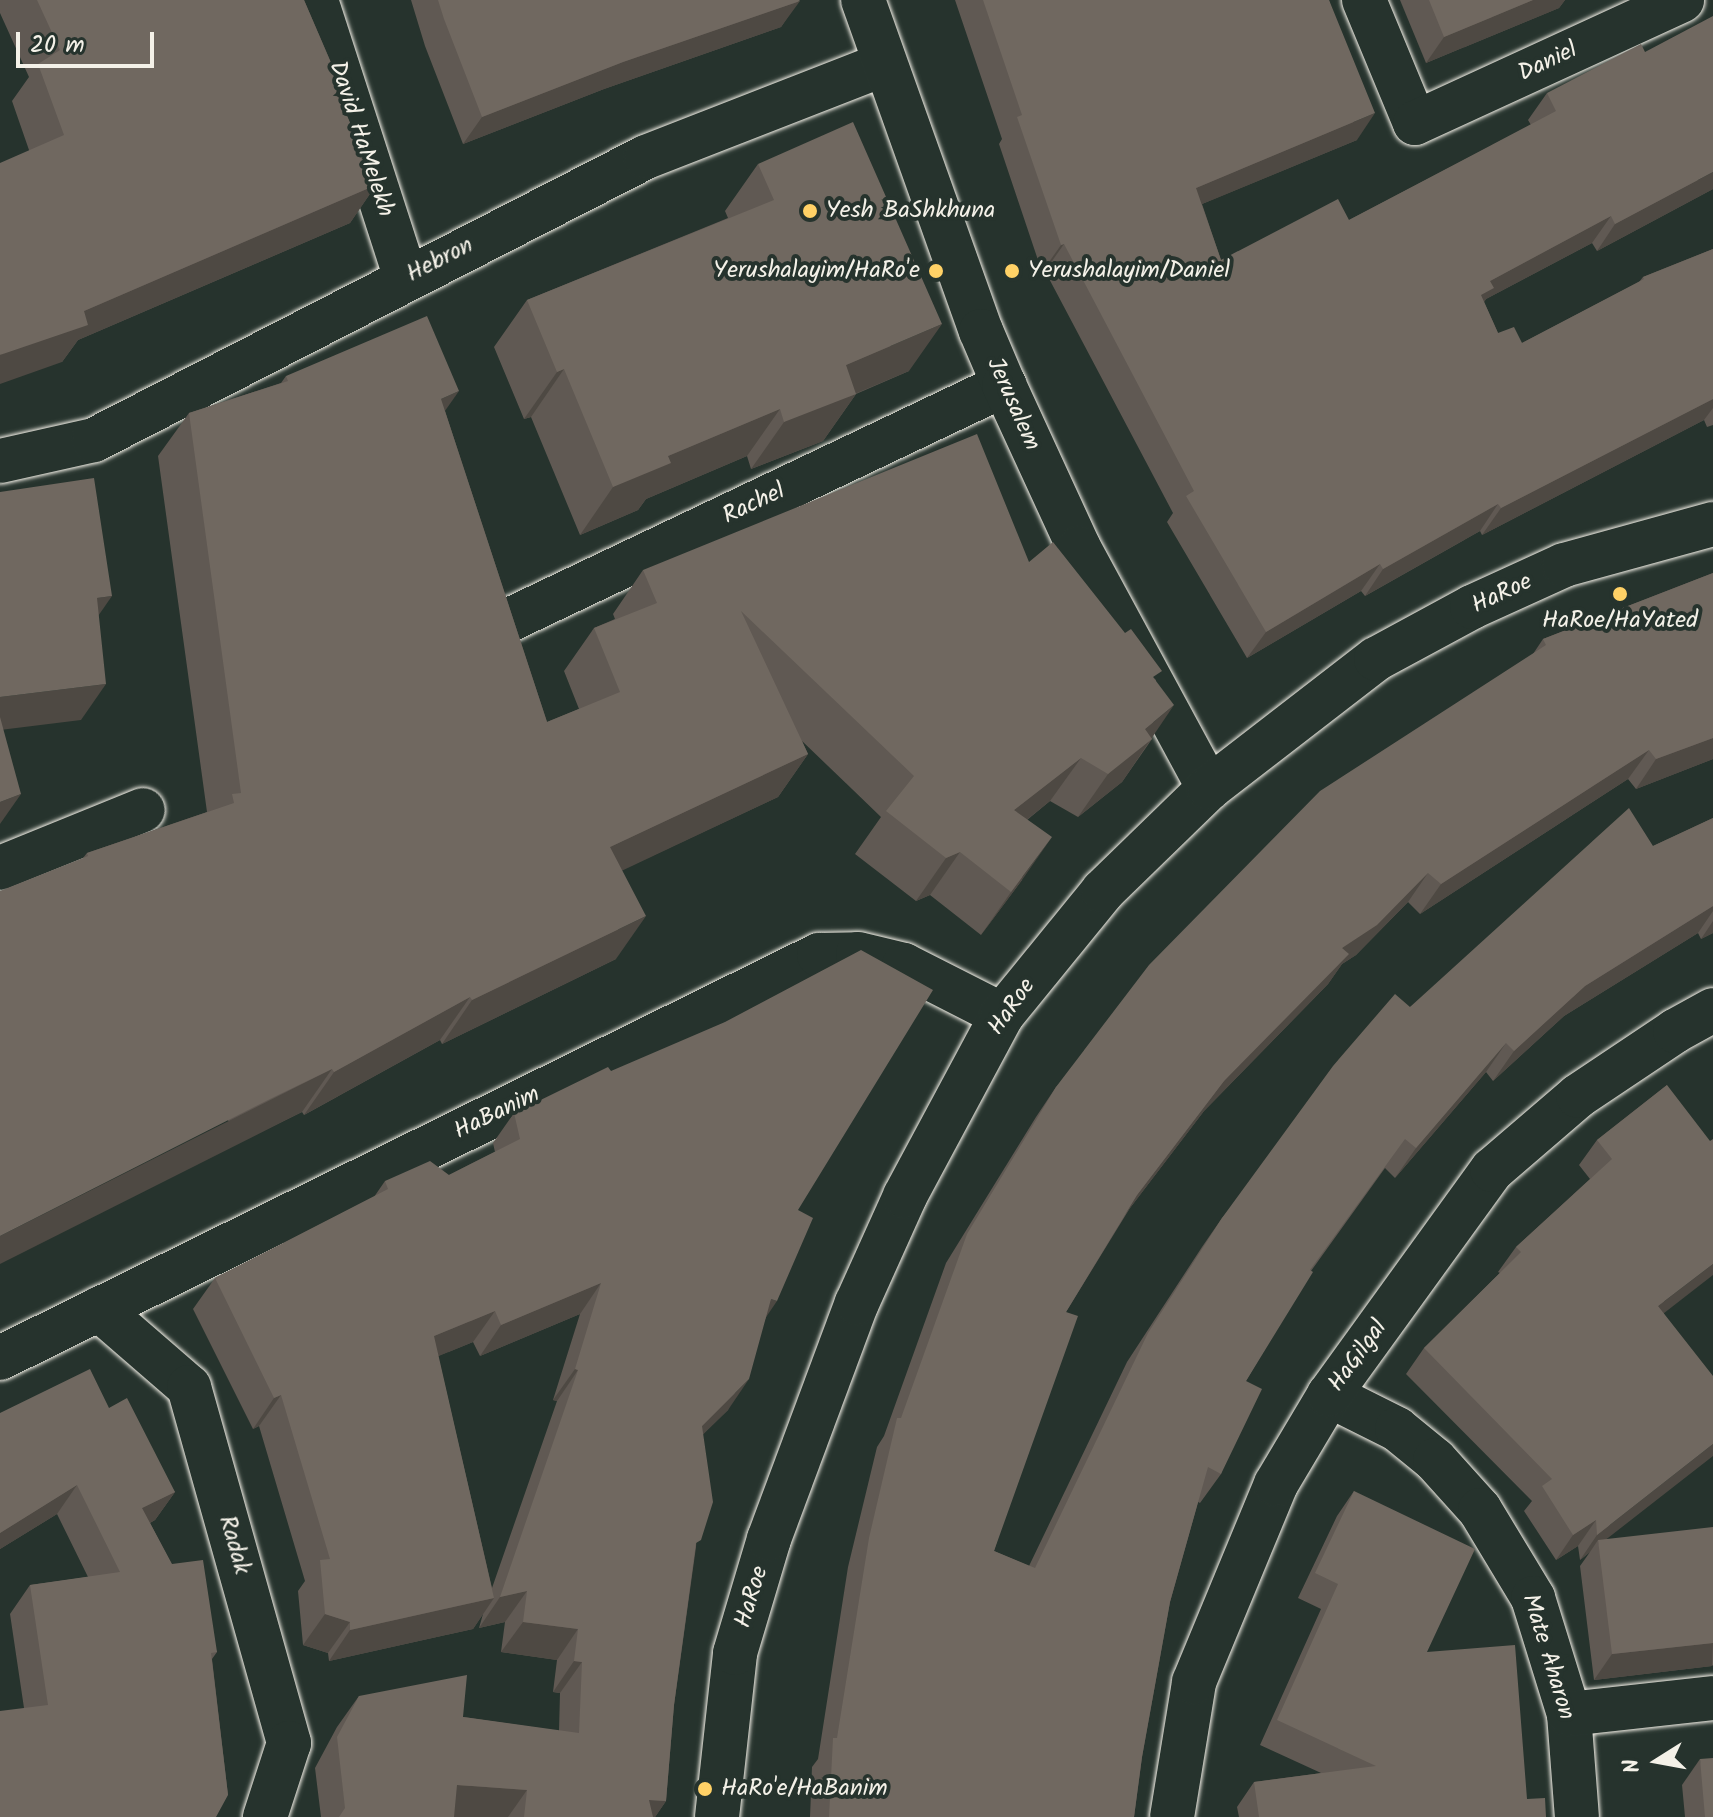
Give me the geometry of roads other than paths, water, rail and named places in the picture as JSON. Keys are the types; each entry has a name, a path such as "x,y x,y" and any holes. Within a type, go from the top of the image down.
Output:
{"street":[{"name":"David HaMelekh","path":"316,0 406,278"},
{"name":"Jerusalem","path":"863,0 1004,385 1079,548 1209,788"},
{"name":"Daniel","path":"1364,0 1415,123 1682,0"},
{"name":"Hebron","path":"0,461 94,440 646,157 885,64"},
{"name":"Rachel","path":"503,623 1004,385"},
{"name":"HaRoe","path":"717,1817 735,1653 779,1510 857,1303 905,1196 1002,1015 1103,891 1209,788 1376,659 1472,607 1564,565 1713,524"},
{"path":"492,577 515,666"},
{"path":"0,868 143,810"},
{"name":"HaBanim","path":"0,1358 819,955 858,954 904,965 1002,1015"},
{"name":"HaGilgal","path":"1172,1817 1194,1682 1276,1484 1329,1395 1492,1170 1578,1096 1675,1031 1713,1010"},
{"name":"Radak","path":"99,1309 189,1387 289,1743 265,1817"},
{"name":"Mate Aharon","path":"1329,1395 1397,1429 1435,1460 1480,1510 1533,1598 1569,1714 1577,1817"},
{"path":"1569,1714 1713,1698"}],"place":[{"name":"Yesh BaShkhuna","path":"810,211"},
{"name":"Yerushalayim/HaRo'e","path":"936,271"},
{"name":"Yerushalayim/Daniel","path":"1012,271"},
{"name":"HaRoe/HaYated","path":"1620,594"},
{"name":"HaRo'e/HaBanim","path":"705,1789"}]}
